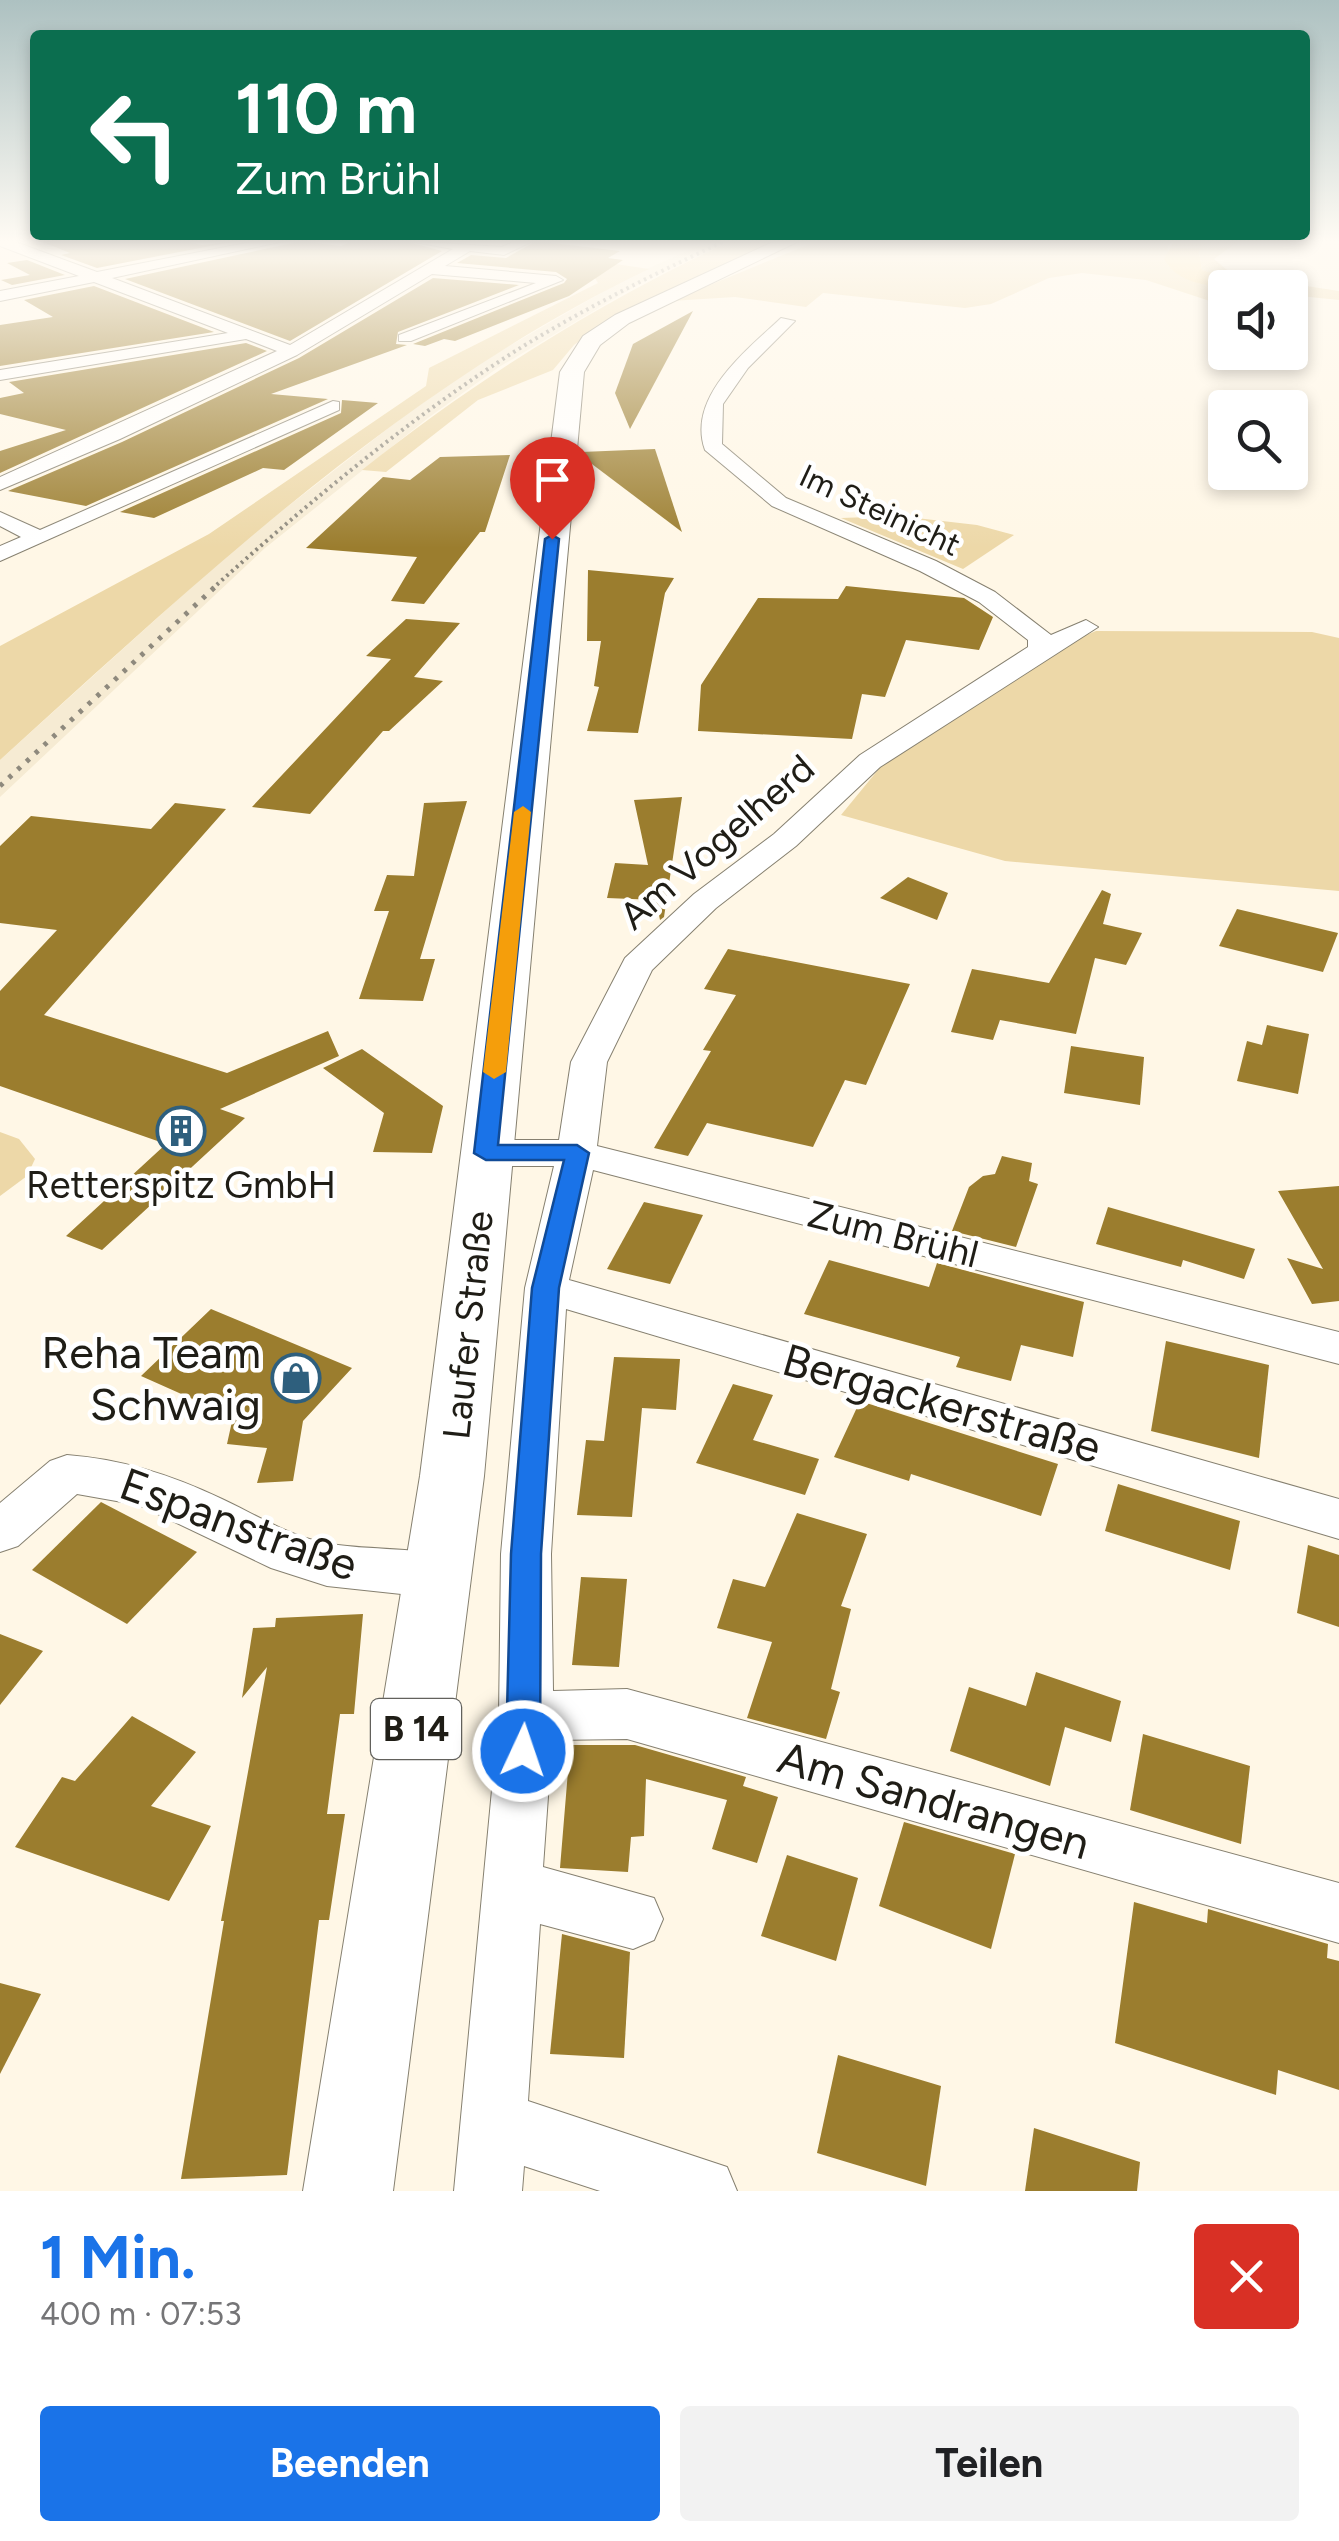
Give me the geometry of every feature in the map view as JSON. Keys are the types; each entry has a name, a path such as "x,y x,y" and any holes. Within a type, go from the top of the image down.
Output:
{"main road":[{"name":"Laufer Straße","path":"348,2191 440,1575 572,372 590,343"}],"street":[{"path":"0,375 194,343"},
{"path":"272,343 290,351"},
{"path":"0,484 164,412 303,343"},
{"name":"Im Steinicht","path":"764,343 742,364 714,404 712,446 779,502 891,548 987,597 1040,638 1027,659"},
{"path":"0,554 333,406"},
{"path":"0,518 39,538"},
{"path":"1027,659 1086,627"},
{"name":"Am Vogelherd","path":"577,1153 588,1062 636,965 705,901 785,840 870,760 1027,659"},
{"name":"Zum Brühl","path":"486,1153 577,1153 1318,1343"},
{"name":"Laufer Straße","path":"488,2191 526,1716 526,1554 546,1288 577,1153"},
{"name":"Bergackerstraße","path":"546,1288 1339,1519"},
{"name":"Espanstraße","path":"0,1532 67,1474 105,1474 177,1498 289,1553 363,1574 440,1575"},
{"name":"Am Sandrangen","path":"526,1716 627,1714 1339,1913"},
{"path":"513,1888 633,1920"},
{"path":"494,2123 703,2191"}],"shaded area":[{"path":"478,343 515,343 388,428 307,490 151,623 0,760 0,646 209,534 426,386 429,368"},
{"path":"514,343 539,343 428,418 265,548 0,797 0,760 237,546 404,416"},
{"path":"576,343 553,370 478,400 386,472 362,470 449,405 540,345"},
{"path":"899,516 977,525 1014,535 963,569 841,518"},
{"path":"1096,631 1312,632 1339,638 1339,891 1005,861 841,815 882,765 1050,650"},
{"path":"0,1132 19,1139 35,1159 27,1176 0,1196"}],"building":[{"path":"0,343 143,343 0,366"},
{"path":"245,343 267,351 0,473 0,451 66,430 0,414 0,398 24,393 9,382"},
{"path":"324,343 407,345 271,394 328,399 86,506 8,491 122,442"},
{"path":"676,343 630,429 615,393 633,344"},
{"path":"342,400 378,403 284,470 263,468 154,518 120,512 341,413"},
{"path":"655,449 682,532 580,455"},
{"path":"510,455 485,532 480,532 424,604 391,601 417,557 306,548 383,477 410,480 440,457"},
{"path":"588,570 674,578 665,593 638,733 587,731 599,687 594,686 601,641 587,641"},
{"path":"846,586 964,598 993,617 979,650 906,640 885,697 862,694 852,739 698,731 701,685 758,598 838,599"},
{"path":"406,619 460,623 414,677 443,681 389,731 383,731 310,814 252,807 391,659 366,656"},
{"path":"682,797 664,917 660,920 656,900 607,898 615,863 648,865 634,800"},
{"path":"467,801 420,959 435,959 423,1001 359,999 389,911 374,911 387,875 414,876 424,803"},
{"path":"175,803 226,809 44,1015 227,1073 328,1031 339,1056 220,1109 245,1118 102,1250 66,1236 166,1144 0,1086 0,991 57,930 0,923 0,846 31,816 151,829"},
{"path":"908,877 948,893 937,920 880,898"},
{"path":"1102,890 1111,894 1103,924 1142,933 1126,965 1095,958 1076,1034 1000,1020 993,1040 951,1032 972,969 1049,983"},
{"path":"1237,909 1338,933 1323,972 1219,946"},
{"path":"728,949 910,984 866,1085 845,1080 813,1147 707,1123 688,1156 654,1148 711,1051 703,1050 736,995 704,989"},
{"path":"1267,1025 1309,1034 1298,1094 1237,1081 1247,1041 1262,1045"},
{"path":"1071,1046 1144,1057 1140,1105 1064,1093"},
{"path":"362,1049 443,1106 432,1153 373,1152 384,1113 323,1068"},
{"path":"1002,1156 1032,1163 1029,1181 1038,1184 1016,1247 952,1231 969,1187 983,1176 995,1174"},
{"path":"1339,1186 1339,1301 1312,1304 1287,1258 1323,1269 1278,1191"},
{"path":"644,1202 703,1215 670,1284 607,1269"},
{"path":"1108,1207 1255,1249 1244,1279 1183,1260 1181,1267 1096,1244"},
{"path":"829,1260 929,1287 937,1263 1084,1302 1073,1357 1021,1345 1011,1381 956,1367 960,1357 804,1314"},
{"path":"211,1309 352,1368 303,1421 293,1481 257,1483 267,1448 227,1444 233,1417 141,1376"},
{"path":"1166,1341 1269,1365 1259,1458 1151,1431"},
{"path":"614,1357 680,1359 676,1410 642,1408 632,1517 577,1515 586,1440 604,1441"},
{"path":"733,1384 773,1395 753,1440 819,1459 805,1495 696,1463"},
{"path":"860,1401 1058,1464 1041,1516 911,1474 909,1481 834,1457"},
{"path":"1118,1484 1240,1521 1230,1570 1105,1531"},
{"path":"101,1502 197,1552 127,1624 32,1570"},
{"path":"797,1513 867,1534 841,1606 851,1609 831,1689 840,1692 826,1739 747,1718 772,1642 717,1628 733,1579 765,1587"},
{"path":"1308,1545 1339,1555 1339,1627 1297,1613"},
{"path":"581,1577 627,1579 619,1667 572,1665"},
{"path":"363,1614 354,1714 340,1714 327,1814 345,1814 329,1920 319,1920 287,2175 181,2179 221,1921 267,1667 242,1698 253,1628 275,1627 276,1618"},
{"path":"0,1634 43,1651 0,1705"},
{"path":"1036,1672 1121,1701 1111,1742 1065,1727 1050,1786 950,1751 969,1687 1026,1706"},
{"path":"132,1716 196,1752 151,1806 211,1826 169,1901 15,1847 62,1777 75,1781"},
{"path":"1143,1734 1250,1766 1241,1844 1130,1810"},
{"path":"566,1745 635,1745 746,1777 743,1786 778,1797 757,1863 712,1849 727,1800 646,1779 644,1836 631,1837 628,1872 560,1868 569,1759 564,1757"},
{"path":"904,1822 1015,1854 991,1949 879,1906"},
{"path":"787,1855 858,1878 836,1961 761,1936"},
{"path":"1134,1902 1207,1923 1208,1909 1328,1944 1327,1958 1339,1961 1339,2090 1278,2070 1276,2095 1115,2043"},
{"path":"562,1934 630,1952 624,2058 550,2054"},
{"path":"0,1983 41,1994 0,2074"},
{"path":"838,2055 941,2086 926,2186 817,2153"},
{"path":"1034,2128 1140,2162 1137,2191 1025,2191"}],"railway":[{"path":"212,589 360,463 437,404 529,343"},
{"path":"0,786 215,587"}],"slow traffic":[{"path":"494,1072 523,812"}],"place":[{"name":"Retterspitz GmbH","path":"181,1131"},
{"name":"Reha Team Schwaig","path":"296,1378"}],"route":[{"path":"523,1751 526,1554 546,1288 577,1153 486,1153 552,539"}]}
